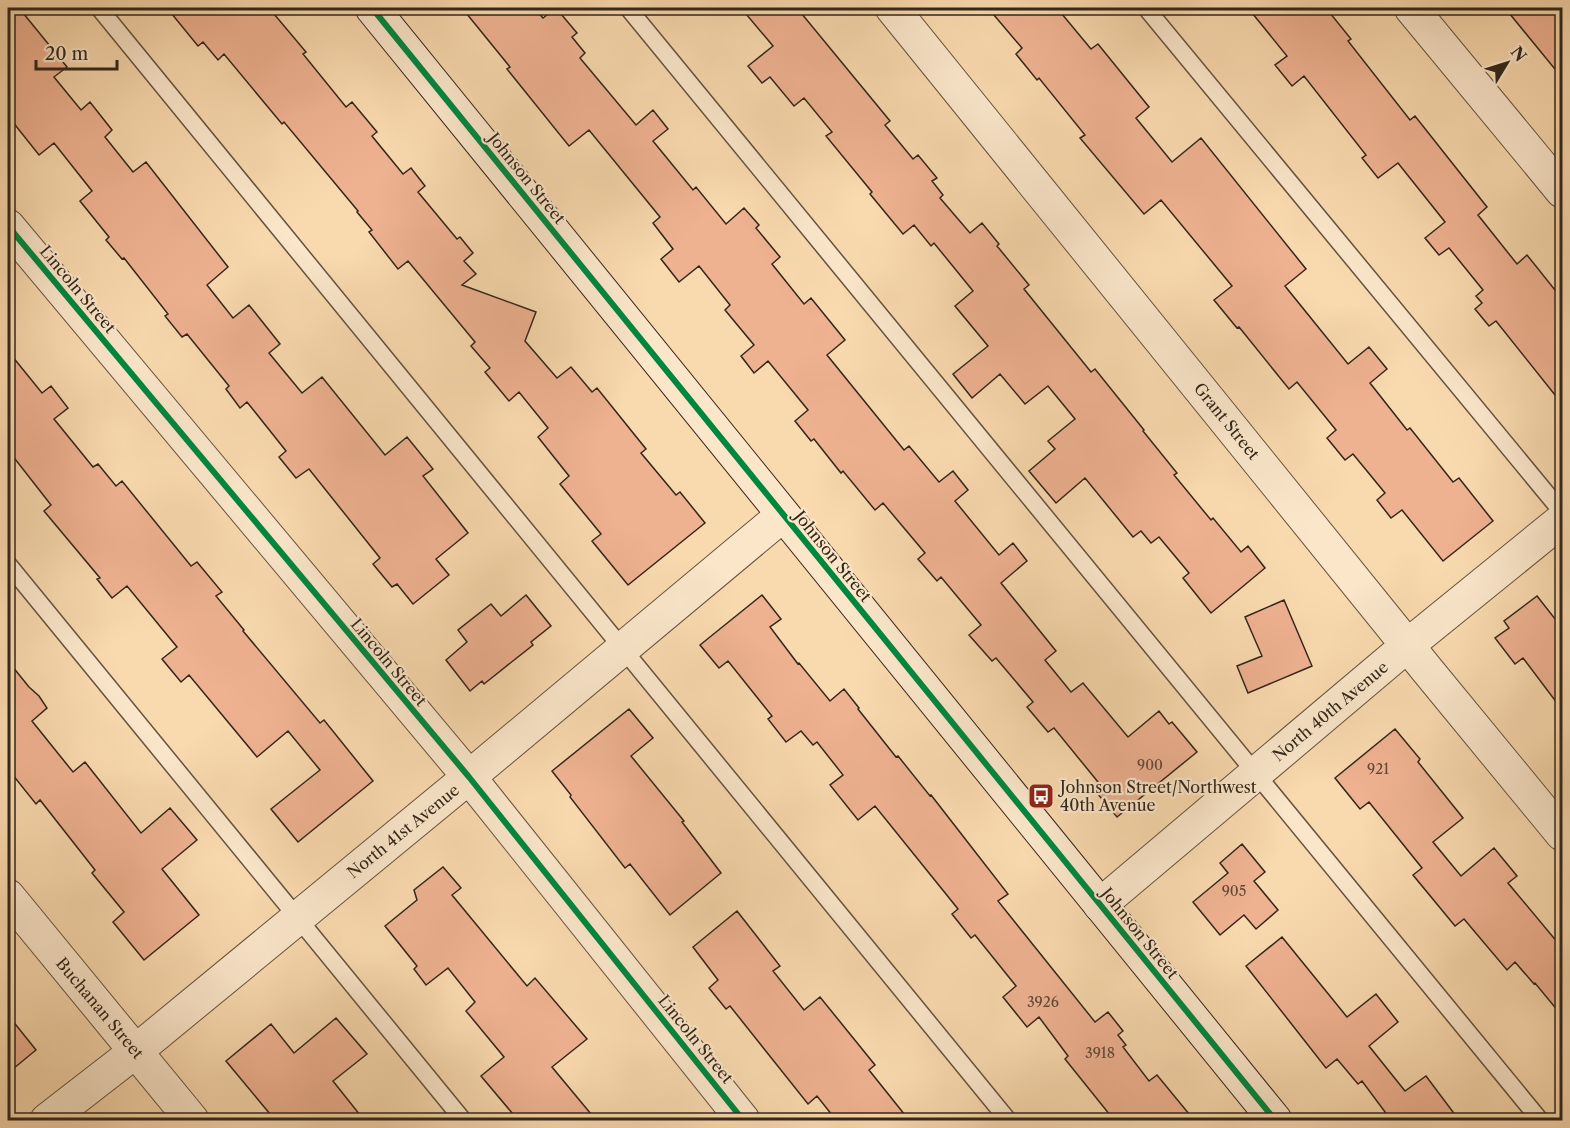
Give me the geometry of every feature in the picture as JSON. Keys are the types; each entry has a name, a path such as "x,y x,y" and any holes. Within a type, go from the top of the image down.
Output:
{"street":[{"name":"Johnson Street","path":"372,8 1275,1120"},
{"name":"Grant Street","path":"892,8 1563,834"},
{"path":"1412,8 1563,191"},
{"name":"Lincoln Street","path":"8,226 468,777 743,1120"},
{"name":"North 41st Avenue","path":"47,1120 136,1051 783,515"},
{"name":"North 40th Avenue","path":"1100,905 1408,645 1563,520"},
{"name":"Buchanan Street","path":"8,896 192,1120"}],"lane":[{"path":"99,8 1008,1120"},
{"path":"628,8 1540,1120"},
{"path":"1146,8 1563,512"},
{"path":"8,564 463,1120"}],"building":[{"path":"8,8 19,8 67,67 54,77 81,110 90,102 112,130 105,137 133,172 146,162 228,267 207,285 233,318 249,305 280,344 269,353 302,393 322,377 385,455 407,437 433,469 423,476 468,533 436,559 449,575 413,604 397,584 392,587 373,564 380,558 309,469 296,478 279,457 286,451 247,402 240,408 226,389 229,386 187,334 182,337 165,316 168,314 124,258 122,259 106,240 109,237 80,201 92,191 54,143 39,155 8,116"},
{"path":"167,8 269,8 306,52 303,54 346,107 352,102 377,132 372,136 403,174 411,168 425,186 418,192 457,239 460,237 473,253 464,261 476,274 462,285 536,312 525,341 557,378 571,367 592,392 597,388 646,449 641,453 676,495 680,492 705,523 628,585 592,541 601,534 560,484 569,476 538,437 548,428 519,392 509,401 485,372 490,368 471,346 475,342 408,261 398,269 369,232 372,230 358,211 224,54 218,60 203,42 198,46"},
{"path":"462,8 534,8 543,18 556,8 577,33 572,37 585,53 580,58 636,125 653,110 668,129 653,141 693,190 696,187 726,224 744,208 759,225 756,228 780,257 772,264 804,304 811,298 845,340 827,355 904,450 909,446 939,482 953,471 968,490 955,501 999,555 1013,543 1027,561 1001,583 1056,651 1045,660 1071,692 1083,683 1128,737 1159,711 1169,724 1172,722 1197,752 1117,817 1092,787 1098,782 1054,728 1048,732 1027,707 1033,702 996,658 992,661 969,635 981,625 941,577 937,581 918,559 925,553 883,503 875,510 814,439 811,441 795,421 808,410 768,361 754,373 741,356 754,345 725,310 730,305 699,266 679,282 661,259 673,249 653,223 660,217 589,130 569,146 507,69 510,67"},
{"path":"741,8 797,8 890,121 885,125 913,159 918,155 937,178 932,181 943,195 940,198 970,233 982,223 999,244 997,246 1029,285 1024,289 1091,372 1095,369 1177,473 1174,475 1241,552 1248,546 1265,568 1211,613 1183,578 1189,573 1159,537 1151,543 1141,531 1133,537 1085,478 1056,503 1029,471 1055,449 1048,441 1075,419 1048,386 1025,404 1000,374 972,398 953,374 988,346 955,306 973,291 934,243 931,246 914,225 903,234 826,136 832,132 804,98 794,106 770,77 762,83 748,66 773,46"},
{"path":"988,8 1057,8 1091,49 1098,44 1149,107 1136,118 1172,162 1201,138 1306,269 1285,286 1348,364 1369,347 1387,369 1370,383 1407,430 1410,428 1453,482 1459,478 1493,521 1443,561 1402,510 1391,518 1377,500 1385,493 1353,454 1345,460 1327,438 1336,430 1297,382 1289,389 1214,300 1232,286 1161,200 1144,214 1080,138 1085,135 1039,78 1037,80 1016,54 1022,48"},
{"path":"1248,8 1326,8 1351,39 1348,41 1410,120 1415,116 1487,207 1478,215 1517,264 1527,255 1563,300 1563,405 1496,321 1489,326 1475,309 1482,303 1476,296 1483,290 1449,248 1439,255 1425,238 1445,222 1398,163 1378,178 1362,158 1366,155 1304,76 1292,86 1275,65 1287,56"},
{"path":"1505,8 1563,8 1563,79"},
{"path":"8,351 42,393 51,386 68,408 54,419 93,467 98,464 116,486 122,481 191,566 197,562 222,592 216,596 243,631 320,723 324,720 373,781 298,842 271,809 320,770 288,731 257,757 189,675 181,682 162,659 177,647 127,586 112,598 97,579 100,578 44,511 51,505 8,450"},
{"path":"526,595 551,626 531,642 533,645 484,684 482,681 470,691 446,660 467,642 458,630 491,604 501,616"},
{"path":"762,595 781,619 770,627 798,664 830,701 844,689 896,757 898,756 931,795 1008,894 998,901 1095,1022 1108,1012 1123,1031 1118,1035 1126,1045 1123,1047 1149,1081 1157,1075 1194,1120 1114,1120 1065,1059 1068,1056 1039,1017 1027,1027 1003,997 1016,986 975,935 971,938 952,914 958,909 875,806 858,820 830,785 843,775 817,742 813,745 801,731 786,742 768,719 772,716 728,661 719,668 700,645"},
{"path":"1537,596 1563,629 1563,711 1523,658 1515,664 1495,638 1509,628 1504,621"},
{"path":"1284,600 1312,666 1248,693 1237,666 1262,656 1245,617"},
{"path":"8,661 47,708 32,721 73,772 85,762 141,833 170,808 197,840 162,869 199,915 144,960 113,922 124,912 92,873 95,870 40,800 36,804 8,769"},
{"path":"629,709 653,738 631,756 684,821 682,822 721,873 670,915 630,864 625,868 552,771"},
{"path":"1395,729 1463,818 1433,842 1461,876 1494,848 1517,876 1508,883 1563,949 1563,1017 1515,962 1507,970 1464,919 1455,926 1413,875 1422,868 1369,802 1360,809 1335,778"},
{"path":"1242,844 1265,872 1254,881 1278,910 1256,929 1244,915 1220,935 1193,902 1228,873 1220,863"},
{"path":"443,867 461,888 452,895 527,986 535,978 587,1039 552,1067 596,1120 518,1120 481,1076 504,1057 466,1011 475,1002 448,968 426,985 414,969 417,966 385,926 417,900 414,890"},
{"path":"737,911 780,966 773,971 804,1010 820,997 875,1065 869,1070 909,1120 836,1120 817,1096 808,1104 730,1006 726,1009 709,988 718,980 693,947"},
{"path":"1282,937 1347,1017 1376,994 1398,1022 1369,1046 1405,1091 1426,1076 1459,1120 1391,1120 1362,1081 1358,1084 1337,1059 1326,1068 1246,966"},
{"path":"8,1015 36,1050 8,1073"},
{"path":"336,1018 367,1054 333,1081 364,1120 275,1120 226,1061 271,1024 294,1053"}],"cycle path":[{"path":"372,8 1275,1120"},
{"path":"8,226 469,777 743,1120"}],"place":[{"name":"Johnson Street/Northwest 40th Avenue","path":"1041,796"}]}
